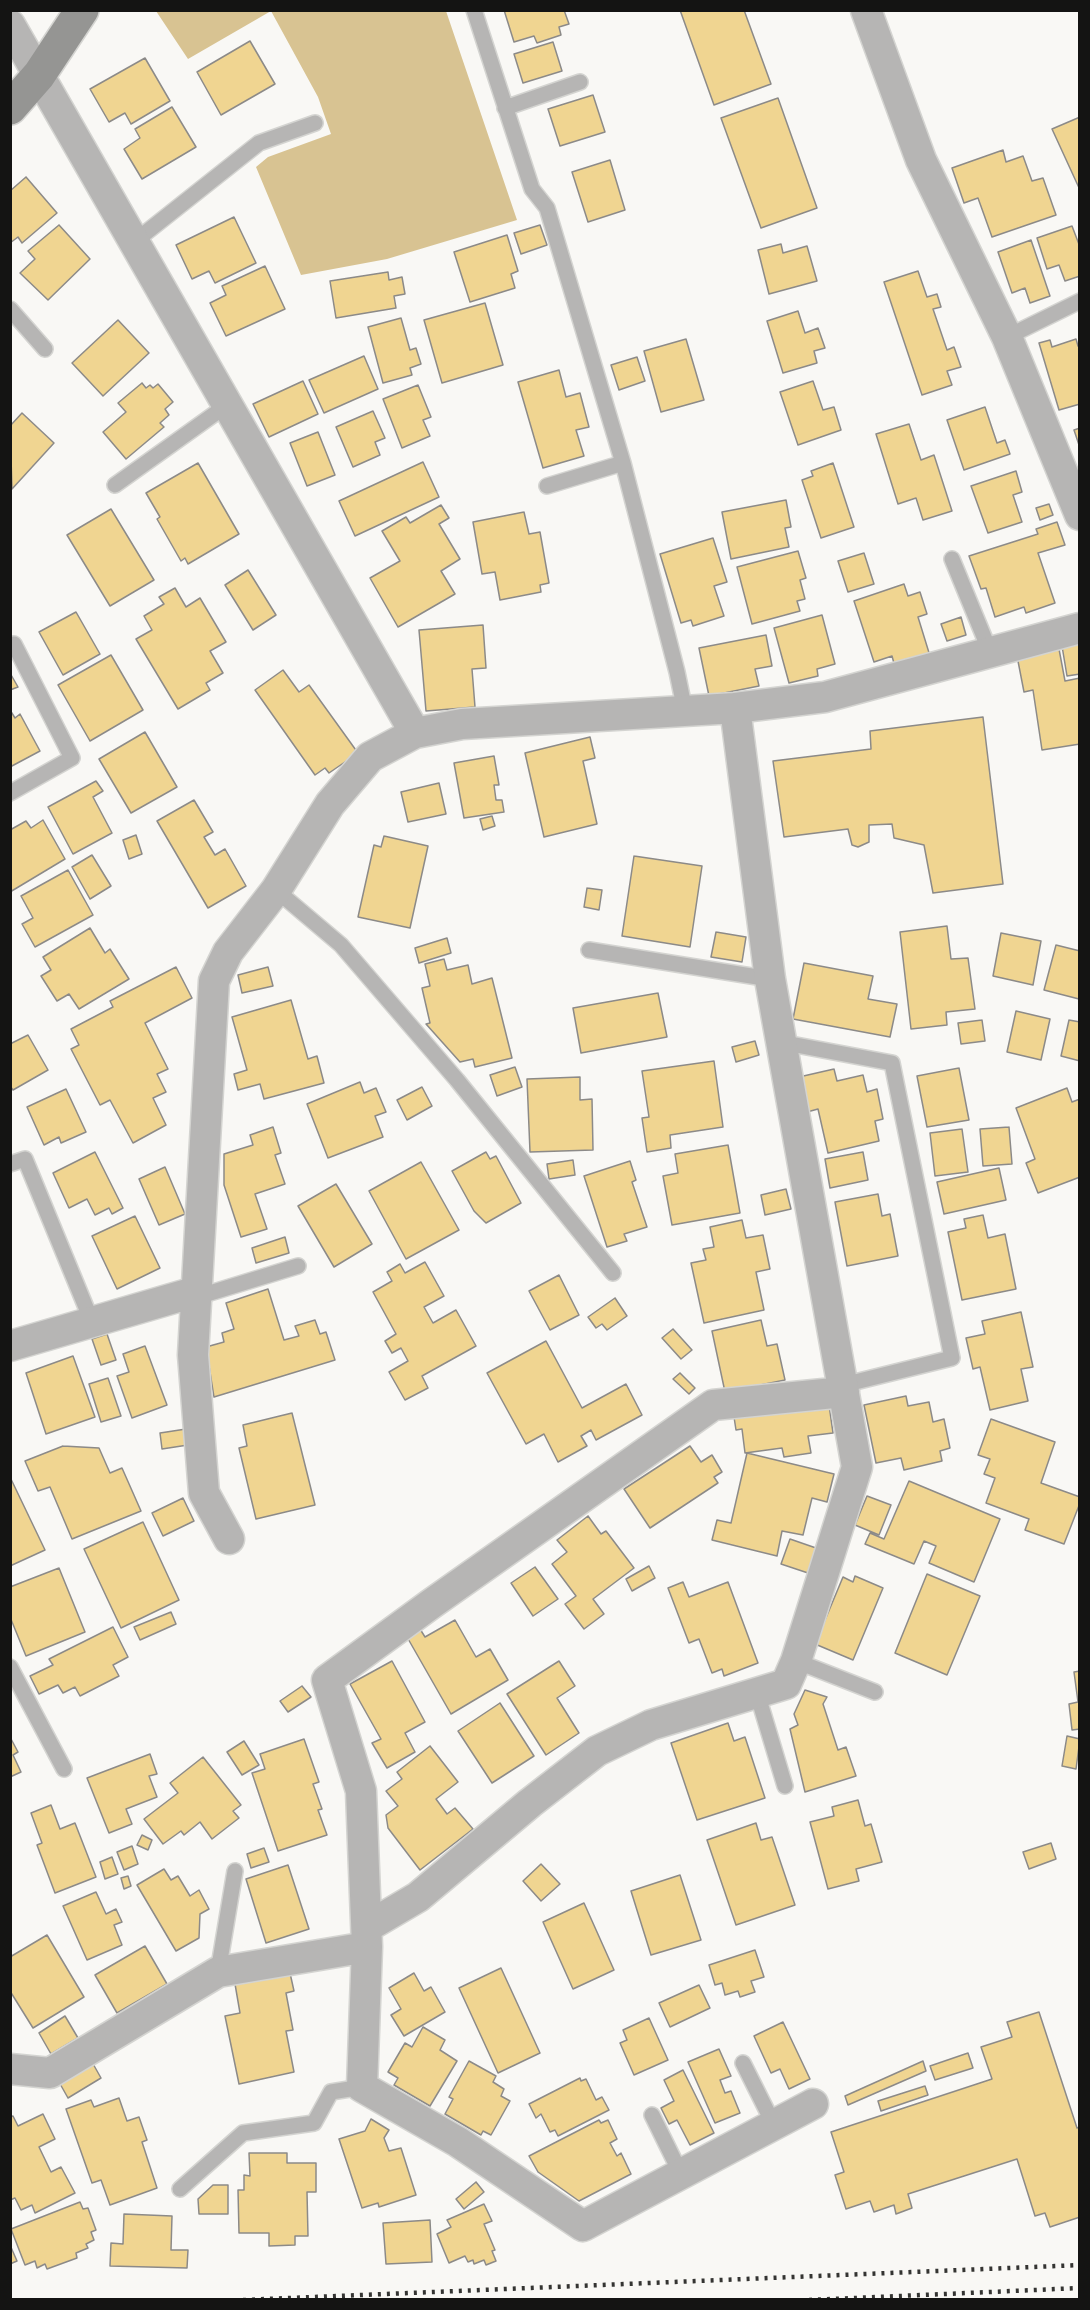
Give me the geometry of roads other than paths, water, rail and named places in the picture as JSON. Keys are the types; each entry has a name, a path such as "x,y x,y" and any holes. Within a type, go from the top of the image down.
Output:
{"street":[{"path":"10,108 39,75 82,10"},
{"path":"866,10 921,160 1008,337 1080,515"},
{"path":"10,25 415,733"},
{"path":"229,1539 204,1493 193,1356 214,981 228,952 276,890 330,804 369,757 415,733 462,724 735,708 825,697 991,654 1080,628"},
{"path":"10,2069 50,2073 218,1972 367,1937 597,1751 651,1725 786,1684 796,1660 857,1467 780,1042 735,708"},
{"path":"10,1346 197,1294"},
{"path":"813,2104 583,2226 458,2142 362,2087 367,1937 361,1791 327,1680 713,1405 843,1388"}],"lane":[{"path":"474,10 532,189 548,208 623,463 685,711"},
{"path":"506,108 580,82"},
{"path":"134,242 259,143 315,123"},
{"path":"1008,337 1080,301"},
{"path":"10,309 45,349"},
{"path":"115,485 227,405"},
{"path":"546,486 623,463"},
{"path":"952,558 991,654"},
{"path":"10,793 72,758 14,644"},
{"path":"276,890 341,945 457,1080 613,1273"},
{"path":"589,950 770,979"},
{"path":"780,1042 892,1064 952,1358 843,1388"},
{"path":"10,1164 25,1159 92,1322"},
{"path":"197,1294 298,1266"},
{"path":"796,1660 875,1692"},
{"path":"10,1667 64,1769"},
{"path":"757,1693 785,1786"},
{"path":"218,1972 235,1871"},
{"path":"743,2063 774,2125"},
{"path":"180,2189 243,2133 314,2123 331,2092 362,2087"},
{"path":"652,2115 681,2174"}],"railway":[{"path":"243,2300 1080,2265"},
{"path":"809,2300 1080,2288"}]}
